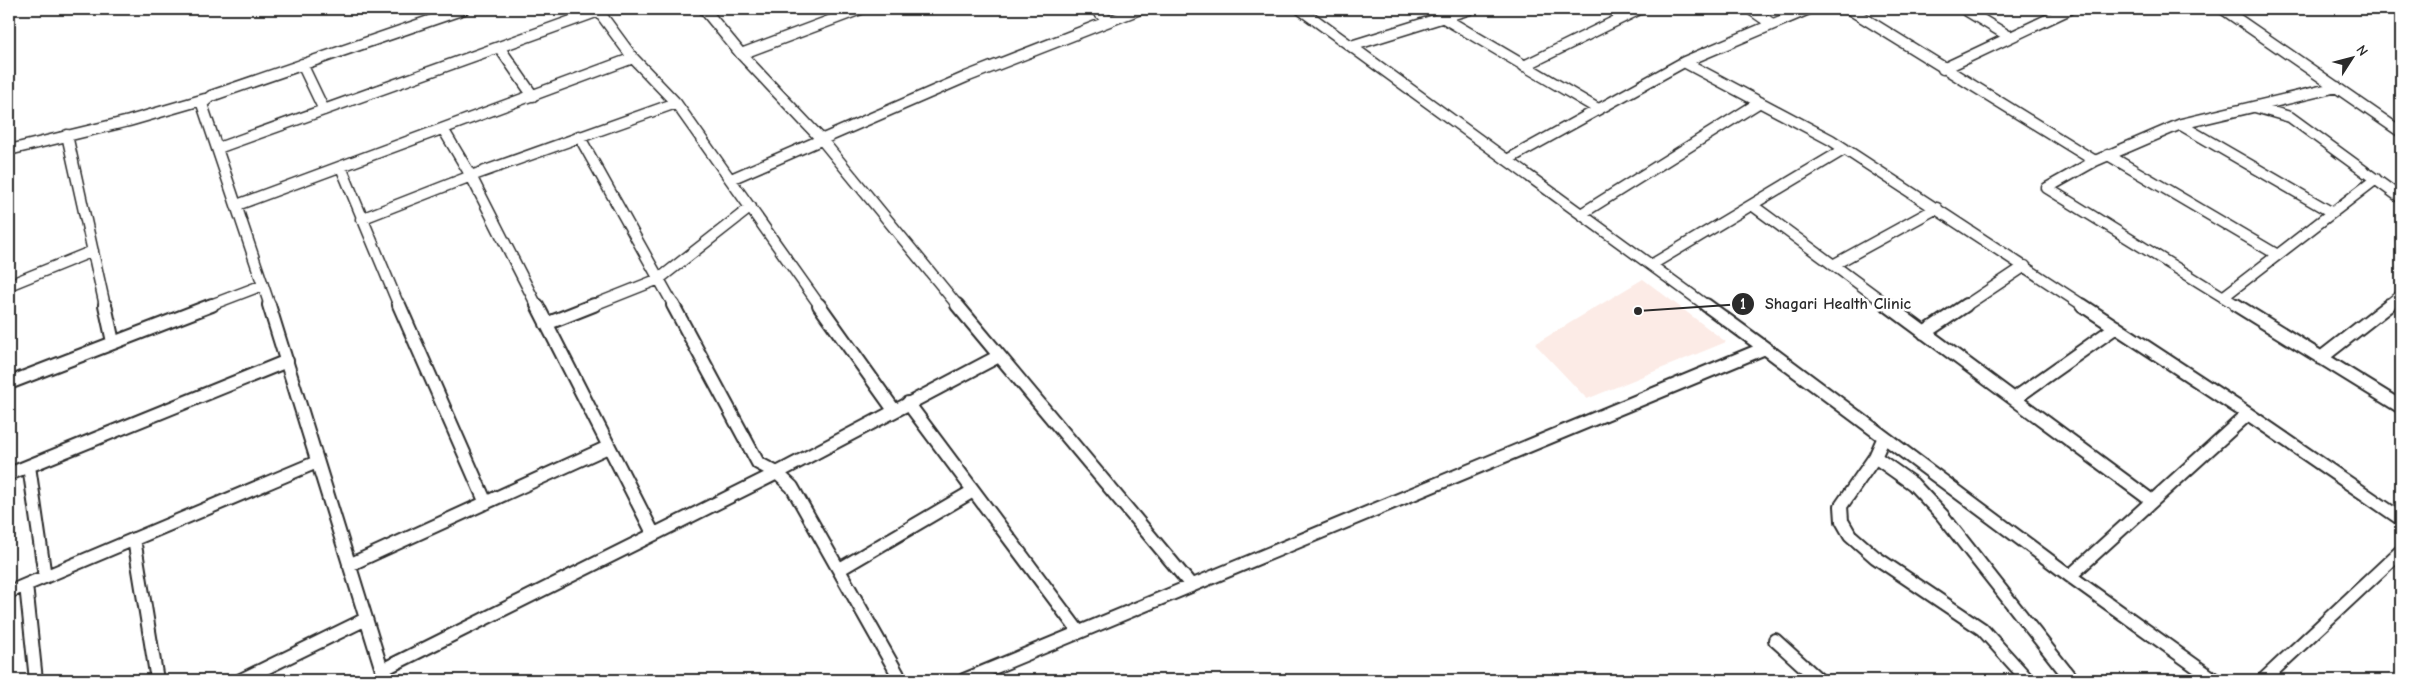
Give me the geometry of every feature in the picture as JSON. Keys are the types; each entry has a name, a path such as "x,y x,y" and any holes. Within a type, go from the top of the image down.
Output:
{"street":[{"path":"9,150 129,121 205,99 443,12 464,9"},
{"path":"704,9 741,54 822,140 999,356 1191,585"},
{"path":"741,54 861,9"},
{"path":"1094,9 1108,21"},
{"path":"731,179 966,77 1140,9"},
{"path":"1300,9 1764,348 2070,576 2215,680"},
{"path":"1351,46 1470,9"},
{"path":"1524,66 1640,9"},
{"path":"1750,9 1772,24"},
{"path":"1507,160 1684,62 1809,9"},
{"path":"1849,9 1943,69 2095,161"},
{"path":"1964,9 2010,37"},
{"path":"1943,69 2070,9"},
{"path":"2223,9 2401,132"},
{"path":"218,148 598,10 633,58 676,103 894,410"},
{"path":"1442,17 1598,110"},
{"path":"499,47 533,96"},
{"path":"237,205 633,58"},
{"path":"1684,62 1845,149 2248,414 2401,519"},
{"path":"302,64 324,110"},
{"path":"2337,88 2181,125 2095,161 2047,188 2401,407"},
{"path":"205,99 202,104 263,285 384,675 653,533 777,473 999,356"},
{"path":"2283,100 2290,117"},
{"path":"1582,214 1760,102"},
{"path":"361,219 471,176 676,103"},
{"path":"2253,107 2290,117 2401,198"},
{"path":"2181,125 2331,212"},
{"path":"443,129 471,176 653,533"},
{"path":"67,135 113,342"},
{"path":"580,136 758,463 777,473 792,487 901,680"},
{"path":"1651,265 1845,149"},
{"path":"2108,155 2276,254"},
{"path":"341,167 361,219 486,503"},
{"path":"2223,297 2276,254 2376,179"},
{"path":"1752,205 2152,501"},
{"path":"546,324 659,279 751,207"},
{"path":"1832,265 1937,208"},
{"path":"9,284 93,251"},
{"path":"1924,332 2025,266"},
{"path":"9,382 263,285"},
{"path":"2321,358 2401,295"},
{"path":"2014,399 2116,327"},
{"path":"964,680 1764,348"},
{"path":"9,474 286,361"},
{"path":"908,403 1079,632"},
{"path":"2070,576 2248,414"},
{"path":"1884,437 1875,457 1841,506 1842,521 1850,536 1875,557 1982,630 2028,680"},
{"path":"349,565 608,447"},
{"path":"1875,457 1913,484 1942,515 2072,680"},
{"path":"9,592 317,462"},
{"path":"29,466 45,577"},
{"path":"840,569 973,491"},
{"path":"134,539 157,680"},
{"path":"2264,680 2401,551"},
{"path":"26,585 36,680"},
{"path":"241,680 366,620"},
{"path":"1775,640 1819,680"}],"shaded area":[{"path":"1643,279 1726,342 1587,399 1535,344"}],"place":[{"name":"Shagari Health Clinic","path":"1638,311"}]}
